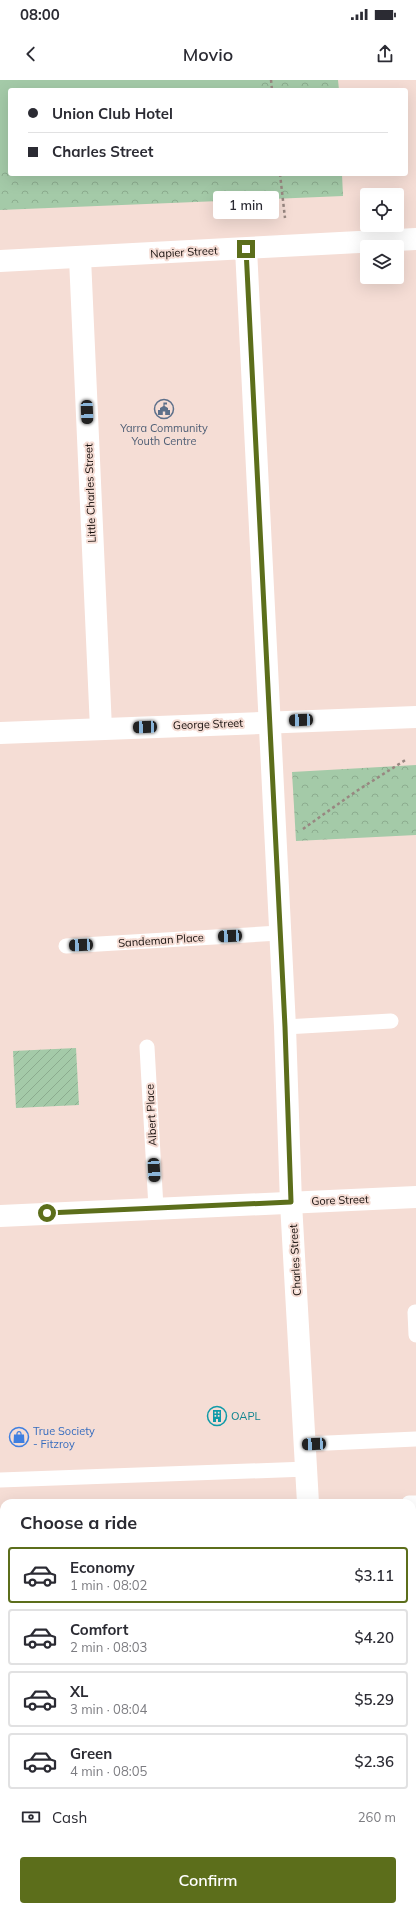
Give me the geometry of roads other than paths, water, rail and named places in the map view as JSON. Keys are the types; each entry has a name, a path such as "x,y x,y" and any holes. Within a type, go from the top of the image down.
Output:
{"street":[{"name":"Napier Street","path":"0,261 288,247 416,239"},
{"name":"Charles Street","path":"246,249 279,933 285,1027 291,1202 306,1444 308,1499"},
{"name":"Little Charles Street","path":"80,258 101,729"},
{"name":"George Street","path":"0,733 416,717"},
{"name":"Gore Street","path":"0,1216 416,1197"}],"lane":[{"name":"Sandeman Place","path":"66,946 279,933"},
{"path":"285,1027 391,1021"},
{"name":"Albert Place","path":"147,1047 156,1208"},
{"path":"415,1312 416,1335"},
{"path":"306,1444 416,1439"},
{"path":"0,1480 307,1469"}],"place":[{"name":"Yarra Community Youth Centre","path":"164,409"},
{"name":"OAPL","path":"217,1416"},
{"name":"True Society - Fitzroy","path":"19,1437"}]}
